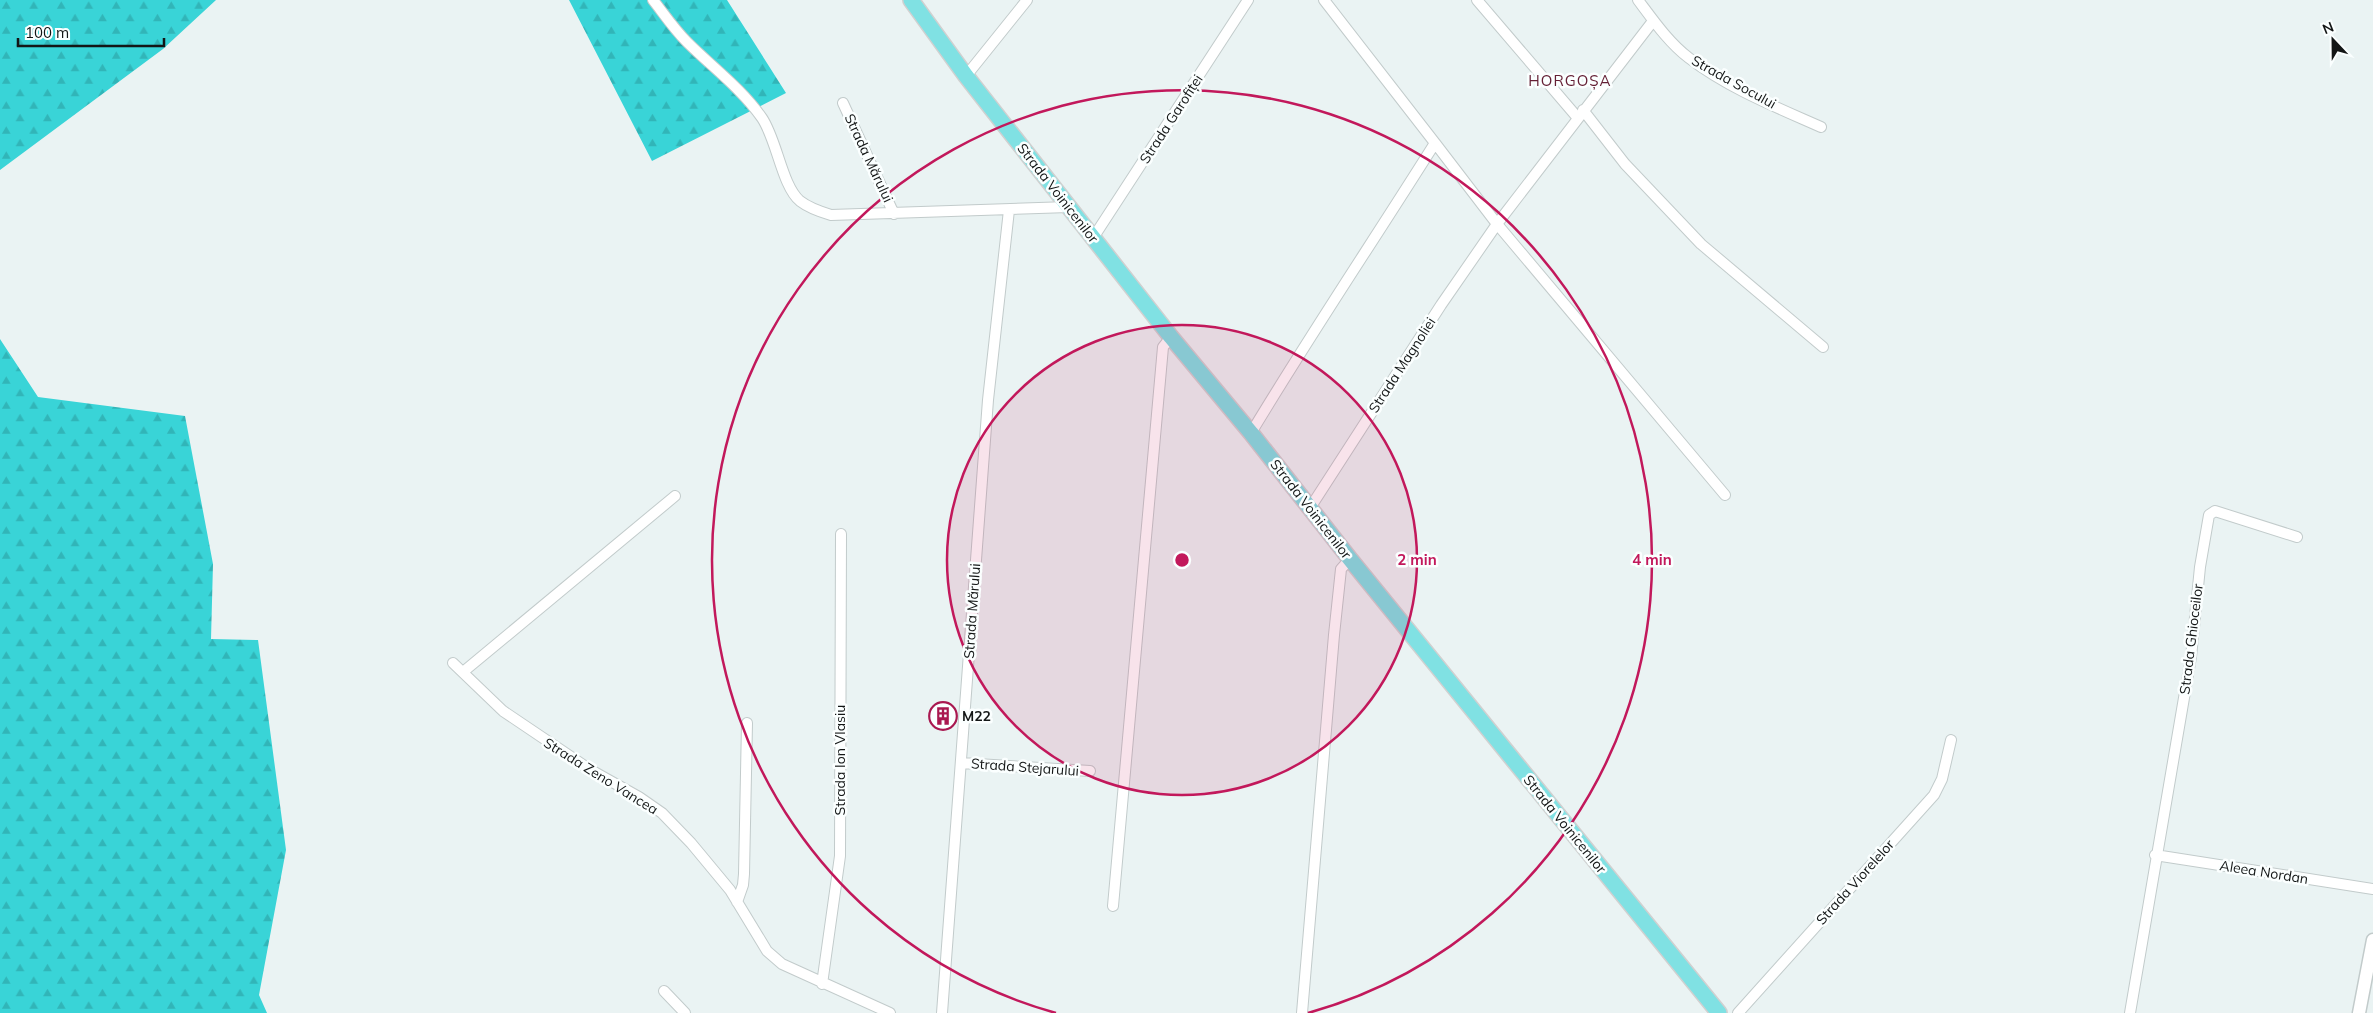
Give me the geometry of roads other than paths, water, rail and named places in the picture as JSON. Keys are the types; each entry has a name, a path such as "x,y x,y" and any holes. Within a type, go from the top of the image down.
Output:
{"main road":[{"name":"Strada Voinicenilor","path":"911,0 966,76 1171,337 1251,433 1350,560 1718,1013"}],"street":[{"name":"Strada Mărului","path":"653,0 685,40 739,89 762,119 775,143 786,176 798,200 820,212 831,215 894,214 1069,207"},
{"path":"966,76 1028,0"},
{"name":"Strada Garofiței","path":"1094,238 1248,0"},
{"path":"1324,0 1498,224 1725,495"},
{"path":"1477,0 1625,164 1701,244 1824,347"},
{"name":"Strada Socului","path":"1638,0 1653,21 1688,57 1753,97 1821,127"},
{"name":"Strada Magnoliei","path":"1310,508 1441,305 1498,224 1580,113 1653,21"},
{"name":"Strada Mărului","path":"843,102 894,214"},
{"path":"1251,433 1305,344 1346,283 1434,143"},
{"name":"Strada Mărului","path":"942,1013 988,400 1009,210"},
{"path":"1113,906 1163,346 1171,337"},
{"path":"463,672 675,496"},
{"name":"Strada Ghioceilor","path":"2155,855 2191,657 2200,567 2209,514 2215,511 2297,537"},
{"name":"Strada Ion Vlasiu","path":"822,984 840,856 841,534"},
{"path":"1302,1013 1334,634 1341,569 1350,560"},
{"name":"Strada Zeno Vancea","path":"453,663 503,711 589,769 639,797 662,813 718,875 767,951 782,964 822,984 890,1013"},
{"path":"737,902 743,886 744,874 747,723"},
{"name":"Strada Viorelelor","path":"1738,1013 1934,795 1942,779 1951,740"},
{"name":"Strada Stejarului","path":"961,763 1090,771"},
{"path":"2130,1013 2155,855"},
{"name":"Aleea Nordan","path":"2155,855 2373,889"},
{"path":"2359,1013 2373,940"},
{"path":"664,991 685,1013"}],"place":[{"name":"M22","path":"943,716"}],"district":[{"name":"HORGOȘA","path":"1570,81"}]}
